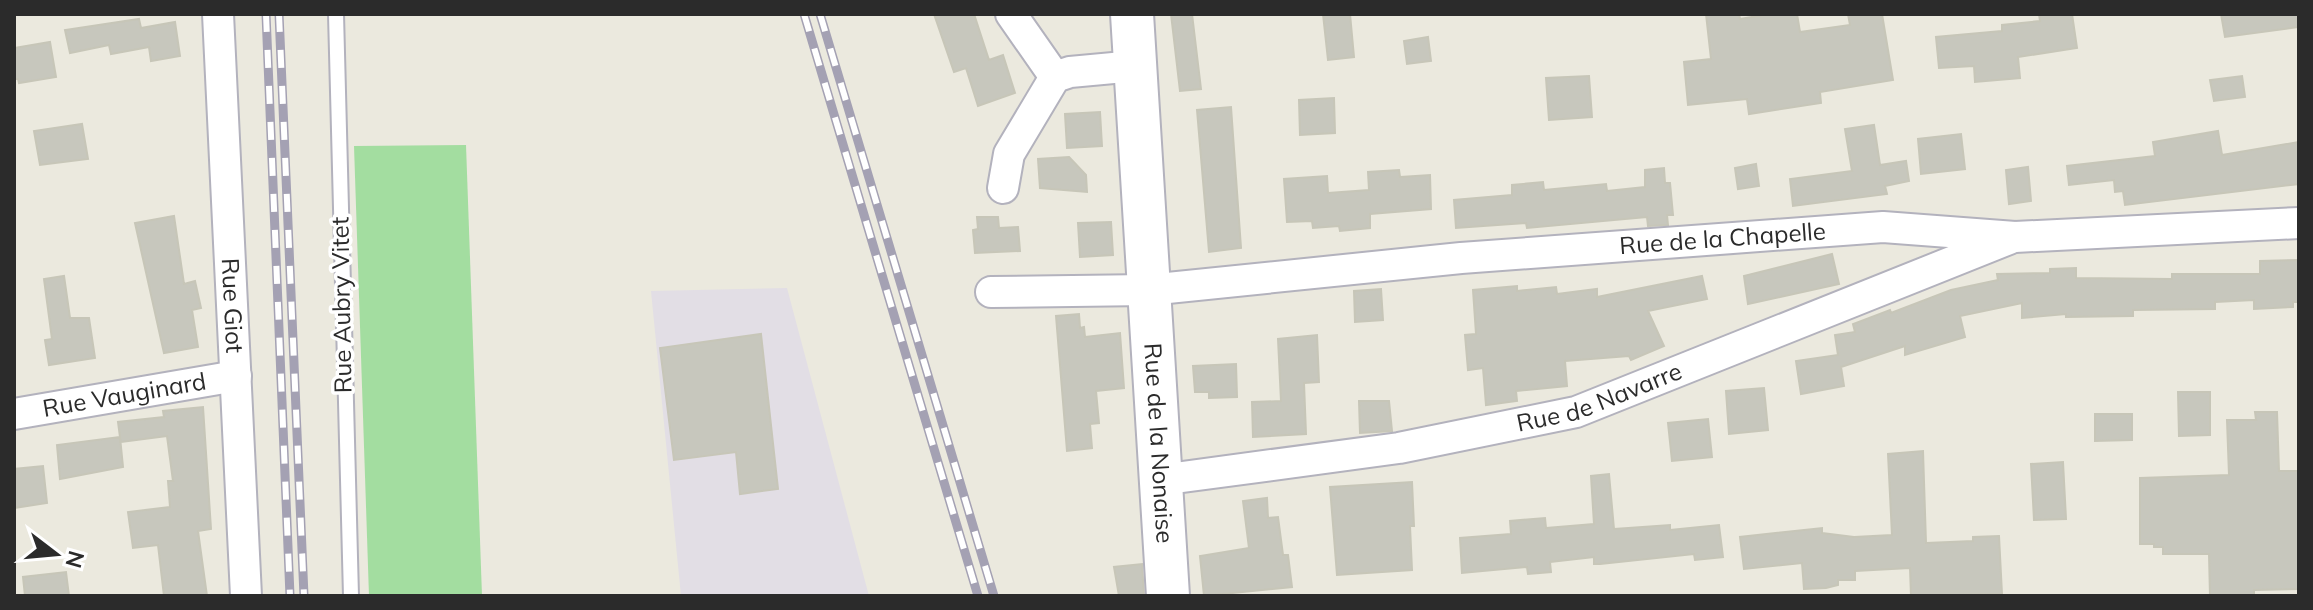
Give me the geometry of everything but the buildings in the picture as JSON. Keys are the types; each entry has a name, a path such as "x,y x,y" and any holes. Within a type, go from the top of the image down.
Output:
{"main road":[{"name":"Rue de la Nonaise","path":"1132,14 1168,596"}],"street":[{"name":"Rue Giot","path":"218,14 246,596"},
{"path":"1011,14 1055,77"},
{"path":"1003,188 1009,154 1055,77 1070,72 1135,66"},
{"name":"Rue de la Chapelle","path":"1148,290 1461,258 1883,227 2015,237 2299,223"},
{"name":"Rue de Navarre","path":"1160,480 1399,448 1576,412 2015,237"},
{"path":"991,292 1148,290"},
{"name":"Rue Vauginard","path":"14,414 236,376"}],"lane":[{"name":"Rue Aubry Vitet","path":"336,14 351,596"}],"shaded area":[{"path":"787,288 869,596 681,596 651,291"}],"green space":[{"path":"466,145 482,596 369,596 354,146"}],"railway":[{"path":"266,14 290,596"},
{"path":"279,14 304,596"},
{"path":"804,14 978,596"},
{"path":"820,14 994,596"}]}
